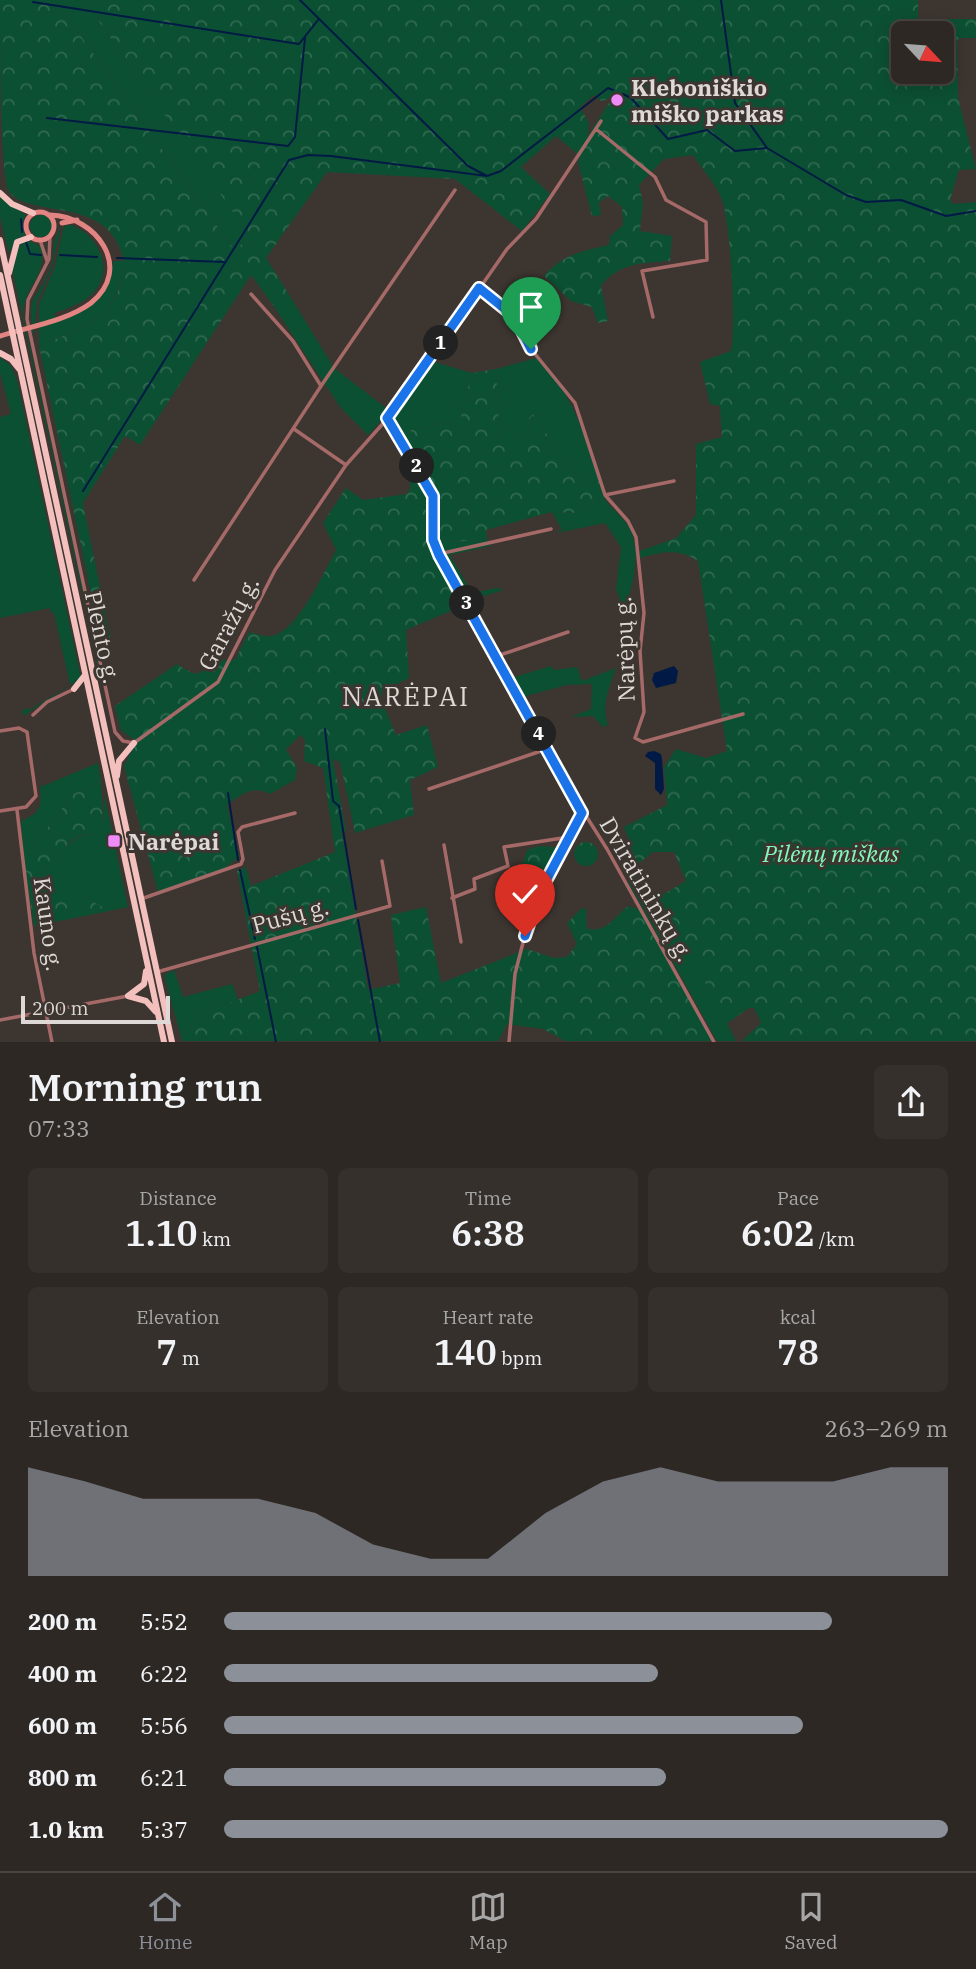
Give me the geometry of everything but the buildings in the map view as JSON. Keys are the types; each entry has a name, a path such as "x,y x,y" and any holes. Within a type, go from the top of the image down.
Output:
{"highway":[{"path":"0,192 12,204 33,213"},
{"path":"0,296 3,277 14,248 22,238 31,237"},
{"name":"Plento g.","path":"0,240 3,277 21,371 164,1041"},
{"name":"Plento g.","path":"3,277 172,1041"},
{"path":"0,353 11,359 21,371"},
{"path":"86,674 74,690 91,698"},
{"path":"116,785 119,761 134,743"},
{"path":"128,996 144,984 147,965"},
{"path":"128,996 146,1001 158,1015"}],"main road":[{"path":"0,336 90,303 101,292 107,277 108,260 103,244 94,231 77,220 42,211 33,213 26,224 31,237 40,240 50,236 55,226 50,215"},
{"path":"62,223 77,220"}],"street":[{"name":"Garažų g.","path":"134,743 218,681 275,570 346,465 387,418 507,249 536,219 601,121"},
{"path":"596,129 655,177 666,200 706,222 707,260 642,271 653,317"},
{"path":"194,580 321,386 455,190"},
{"path":"50,236 47,264 28,300 27,319 116,732 123,741 134,743"},
{"path":"40,240 47,264"},
{"name":"Narėpų g.","path":"479,288 515,317 531,349 575,403 605,495 633,527 638,547 644,613 639,651 644,712 635,738 643,742 743,714"},
{"path":"251,294 293,341 321,386"},
{"name":"Dviratininkų g.","path":"387,418 433,496 433,540 439,554 582,813 607,849 714,1041"},
{"path":"294,429 346,465"},
{"path":"605,495 674,481"},
{"path":"439,554 551,529"},
{"path":"497,656 568,632"},
{"path":"33,715 47,702 74,690"},
{"path":"0,731 19,728 27,732 36,796 29,806 0,811"},
{"path":"429,789 547,748"},
{"name":"Kauno g.","path":"17,810 31,928 52,1041"},
{"path":"141,899 241,864 243,859 238,832 242,827 295,813"},
{"path":"509,1041 514,974 530,915 582,813"},
{"path":"452,898 475,889 474,879 508,866 504,847 569,837"},
{"path":"444,845 461,942"},
{"name":"Pušų g.","path":"157,972 390,906 382,862"},
{"path":"0,1020 128,996"}],"green space":[{"name":"Pilėnų miškas","path":"0,0 55,0 235,251 250,236 84,0 918,0 918,19 976,19 976,38 959,38 957,42 958,98 976,169 959,170 950,200 953,204 976,202 976,1041 742,1041 761,1023 754,1008 749,1008 726,1024 668,909 664,895 652,900 641,876 654,892 664,894 686,881 674,852 653,852 634,867 631,845 624,827 667,805 664,767 676,749 706,758 727,751 698,561 670,552 639,558 640,551 676,538 696,515 696,444 722,437 720,406 710,404 700,362 731,351 733,320 730,252 720,194 693,155 664,159 639,185 643,202 640,231 672,236 670,261 632,266 608,278 601,286 608,321 598,323 592,307 571,301 544,276 565,259 609,245 610,236 623,225 622,207 608,196 599,202 601,215 592,216 578,162 580,156 556,136 521,167 550,194 522,231 455,179 327,172 266,258 288,293 273,305 251,275 140,445 125,436 83,503 110,637 105,660 39,346 79,329 112,303 123,275 123,260 118,244 107,229 94,220 29,204 8,190 2,128","holes":["594,95 601,101 612,98 587,137 589,123 580,107"]},
{"path":"55,0 84,0 251,236 235,251"},
{"path":"0,197 26,215 22,224 25,234 16,240 9,253 0,217"},
{"path":"41,215 49,218 52,226 49,234 41,237 33,234 30,226 33,218"},
{"path":"70,225 90,237 97,246 103,266 102,277 89,297 77,305 54,313 57,322 79,313 96,301 107,285 113,261 125,261 121,280 116,295 97,317 71,333 39,346 39,305 55,266 64,226"},
{"path":"61,227 51,271 37,302 34,337 32,305 50,269 55,238"},
{"path":"28,240 41,247 42,256 39,273 27,297 23,314 100,671 13,273 15,254"},
{"path":"288,293 334,368 390,411 368,435 340,407 273,305"},
{"path":"0,357 11,366 17,380 81,678 23,716 22,711 26,708 29,710 70,685 54,613 51,613 50,608 0,618 0,417 11,414 0,373"},
{"path":"536,358 569,401 583,431 600,481 583,487 533,414 529,418 532,433 500,443 496,369"},
{"path":"431,361 472,373 460,420 411,430 405,443 394,418"},
{"path":"496,369 500,442 532,433 529,418 533,414 583,487 600,481 603,495 580,513 552,512 486,530 487,540 444,542 436,534 434,488 405,443 411,430 460,420 472,373"},
{"path":"403,446 430,493 431,523 427,542 462,606 406,630 409,678 382,691 381,699 396,735 427,725 438,767 410,780 414,815 355,833 340,762 333,759 346,830 342,833 368,990 400,983 391,915 426,907 441,983 527,949 554,958 567,957 577,944 567,923 581,909 586,908 587,928 599,929 628,906 641,910 714,1041 565,1041 543,1029 507,1024 498,1041 182,1041 181,1037 202,1014 260,991 237,871 246,867 251,886 335,852 323,768 304,761 305,740 301,735 286,749 297,768 295,780 270,794 258,790 247,792 227,805 239,857 222,870 158,892 124,766 134,746 133,739 121,730 115,706 177,664 192,673 199,673 217,661 235,660 249,632 271,636 290,624 309,600 336,550 323,523 346,488 363,500 407,494 411,487 399,449"},
{"path":"603,495 627,524 634,543 633,578 623,608 618,606 620,599 616,589 621,547 605,523 556,533 562,530 552,512 580,513"},
{"path":"436,534 444,542 487,540 490,546 450,555 472,593 497,588 504,590 469,600 443,558"},
{"path":"551,666 554,670 577,667 582,681 616,668 606,703 608,725 603,727 593,716 571,717 591,709 592,684 567,685 522,697 511,678"},
{"path":"98,763 101,781 73,794 24,859 21,821 38,809 41,800 40,787"},
{"path":"101,781 104,827 101,832 81,835 72,840 34,882 36,902 40,904 84,896 109,911 34,926 24,859 73,794"},
{"path":"104,794 128,907 109,911 84,896 72,901 36,902 34,882 58,855 78,838 104,827"},
{"path":"586,842 594,846 598,854 594,862 586,866 578,862 574,854 578,846"},
{"path":"539,846 554,847 559,851 537,889 531,886 527,876 519,875 527,850"},
{"path":"641,876 653,900 664,894 668,909 736,1041 717,1041 628,882 628,878"},
{"path":"174,970 183,997 232,984 238,1000 202,1014 181,1037 164,975"}],"water":[{"path":"674,666 678,671 676,683 656,688 652,680 654,673"},
{"path":"654,751 661,754 662,759 664,789 661,795 655,789 655,763 645,756"}],"waterway":[{"path":"300,0 468,166 487,176 501,171 608,88 613,90"},
{"path":"721,0 735,103 767,148 846,195 866,202 901,200 946,216 976,211"},
{"path":"33,2 299,44 318,20"},
{"path":"47,118 288,146 295,137 305,38"},
{"path":"623,94 631,98 668,139 707,130 735,151 766,148"},
{"path":"83,491 289,160 308,155 331,156 487,176"},
{"path":"21,219 22,232"},
{"path":"26,242 30,254 41,255"},
{"path":"60,255 97,257"},
{"path":"117,258 224,262"},
{"path":"325,729 333,801 339,806 356,909"},
{"path":"228,793 238,860"},
{"path":"240,870 255,939"},
{"path":"358,920 380,1042"},
{"path":"257,947 276,1042"}],"place":[{"name":"Kleboniškio miško parkas","path":"617,100"},
{"name":"Narėpai","path":"114,841"}],"district":[{"name":"NARĖPAI","path":"406,696"}],"route":[{"path":"525,936 540,892 582,813 439,555 433,540 433,496 387,418 479,288 504,305 515,317 531,349"}]}
